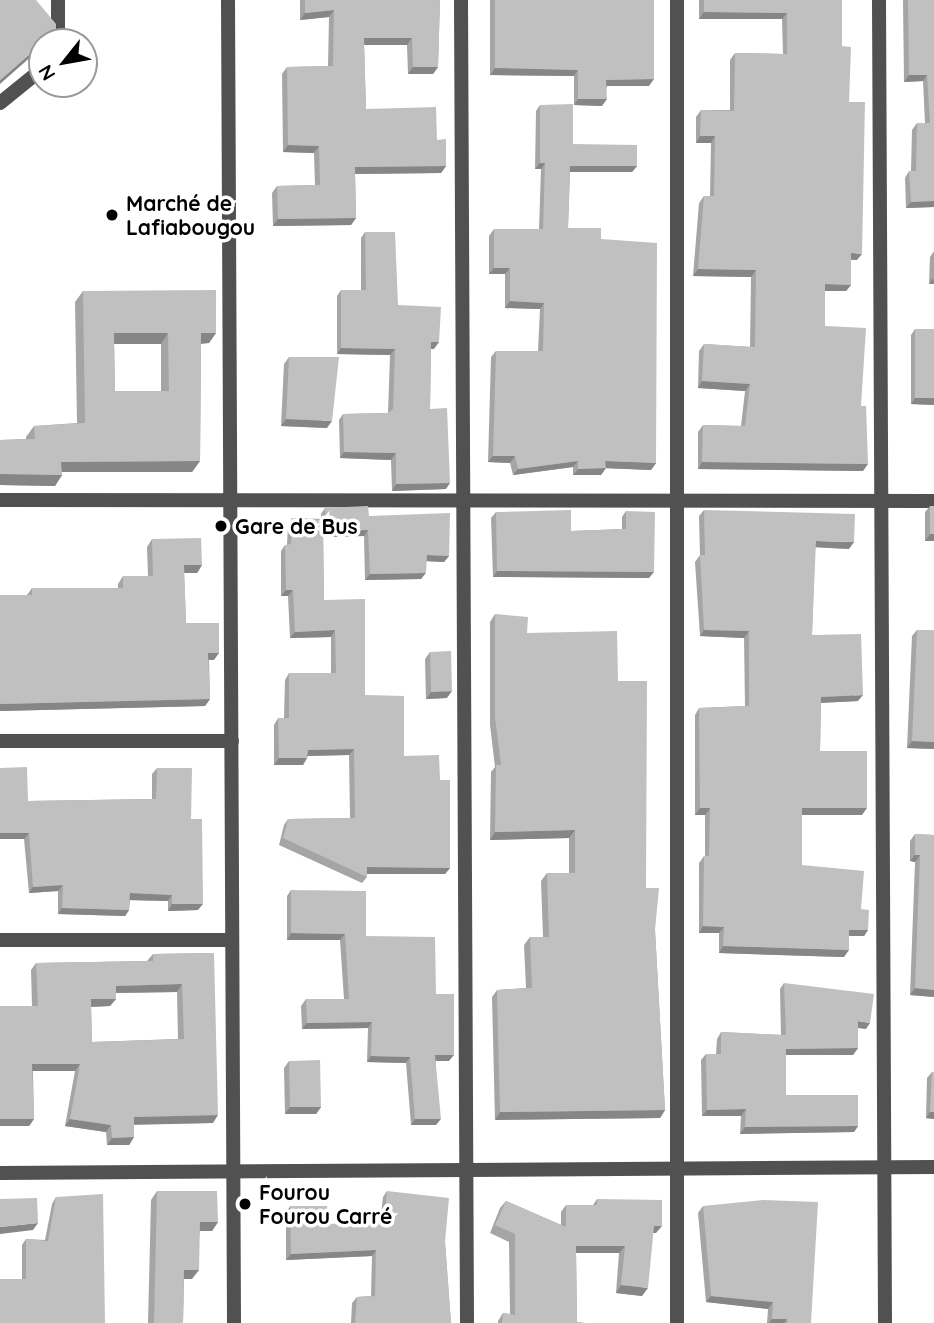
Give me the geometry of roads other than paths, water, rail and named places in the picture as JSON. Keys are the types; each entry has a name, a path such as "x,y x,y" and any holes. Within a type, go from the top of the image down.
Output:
{"street":[{"path":"58,0 58,28"},
{"path":"228,0 234,1323"},
{"path":"461,0 467,1323"},
{"path":"677,0 674,501 674,1167 677,1323"},
{"path":"879,0 885,1323"},
{"path":"0,103 28,80"},
{"path":"0,500 934,501"},
{"path":"0,741 232,741"},
{"path":"0,940 232,940"},
{"path":"0,1173 934,1167"}],"place":[{"name":"Marché de Lafiabougou","path":"112,215"},
{"name":"Gare de Bus","path":"221,526"},
{"name":"Fourou Fourou Carré","path":"245,1204"}]}
